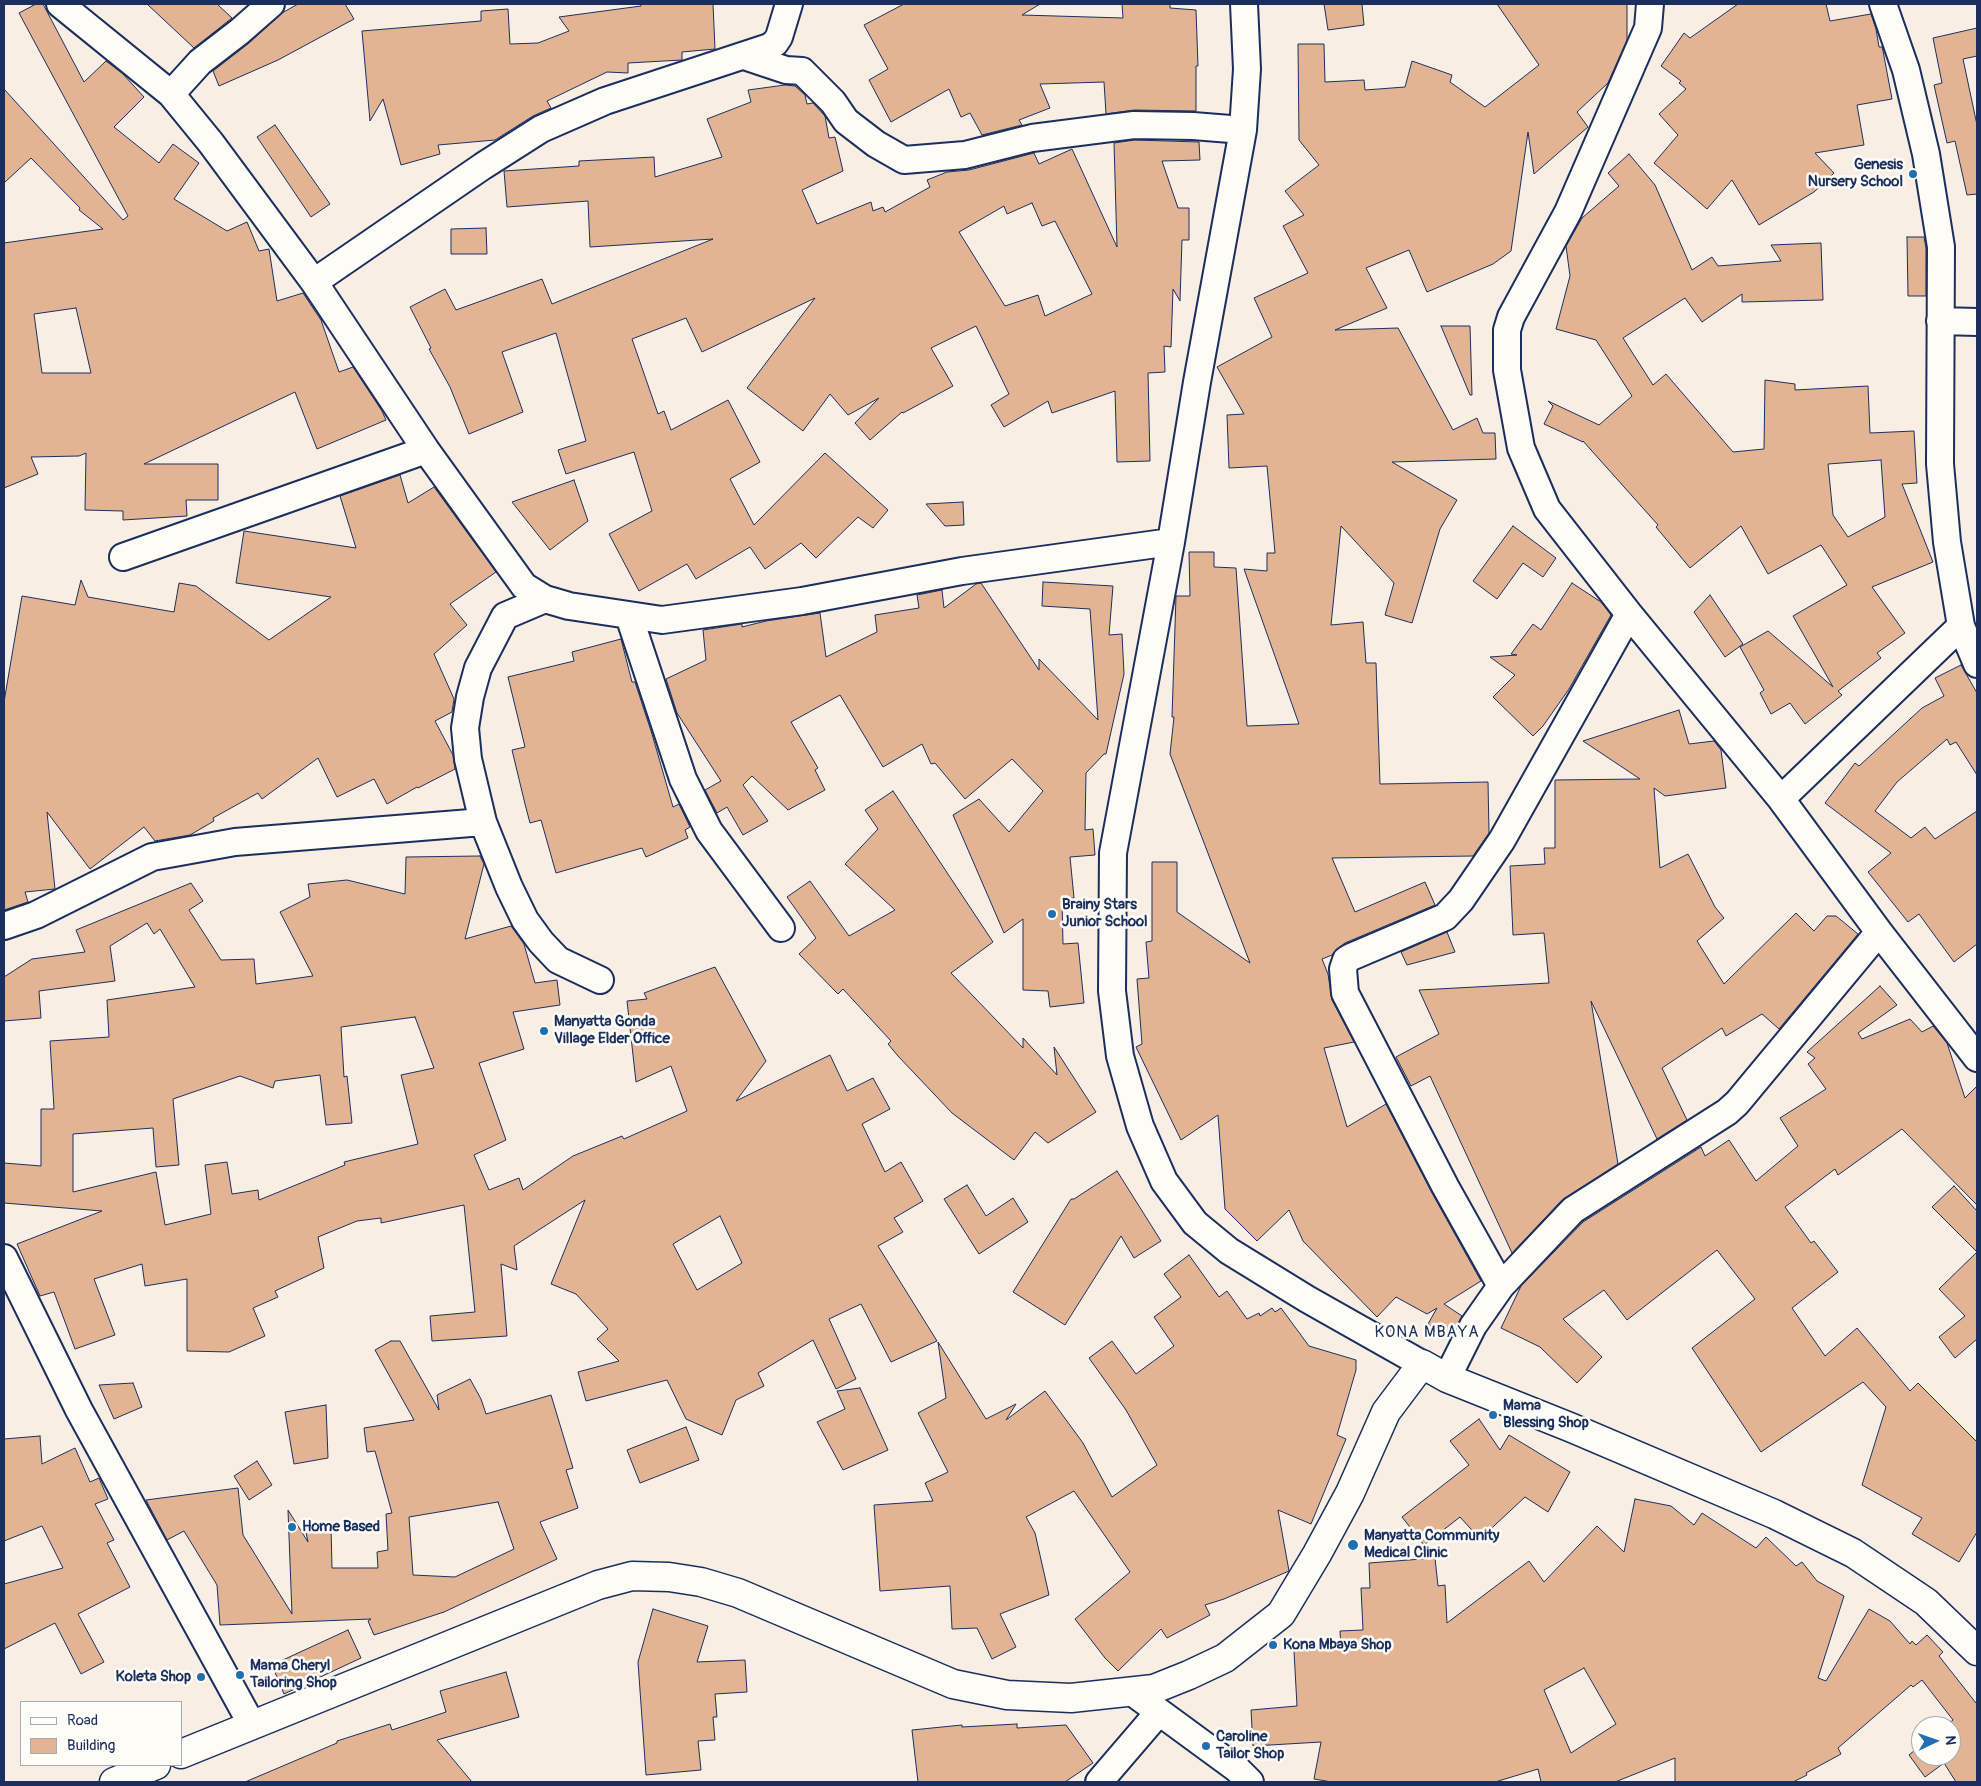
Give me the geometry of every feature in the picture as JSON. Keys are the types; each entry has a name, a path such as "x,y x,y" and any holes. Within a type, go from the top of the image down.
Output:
{"street":[{"path":"60,4 171,94 211,142 314,282 426,450 524,586 545,599 569,606 662,620 774,604 962,571 1171,542"},
{"path":"171,94 200,62 271,4"},
{"path":"314,282 483,166 541,129 605,101 744,56 775,43 779,37 789,4"},
{"path":"1244,4 1247,69 1243,130 1197,382 1171,542 1113,853 1112,991 1120,1056 1140,1126 1164,1180 1195,1222 1229,1251 1308,1299 1447,1378 1572,1428 1765,1510 1853,1553 1926,1602 1977,1651"},
{"path":"1650,4 1648,28 1568,212 1511,317 1507,330 1507,370 1521,448 1548,509 1629,614 1781,799 1879,932 1977,1058"},
{"path":"1882,4 1906,70 1926,154 1941,247 1940,464 1947,542 1960,626 1977,664"},
{"path":"744,56 786,70 802,71 833,102 846,121 876,144 904,160 965,156 1032,138 1134,124 1243,130"},
{"path":"1940,322 1977,322"},
{"path":"123,557 426,450"},
{"path":"545,599 505,616 478,668 465,728 468,759 483,822 525,920 541,942 558,960 600,980"},
{"path":"1500,1286 1445,1186 1345,993 1343,969 1346,960 1351,957 1445,917 1461,900 1502,840 1629,614"},
{"path":"629,616 683,779 709,832 781,928"},
{"path":"1781,799 1960,626"},
{"path":"4,926 36,915 152,857 161,855 236,842 483,822"},
{"path":"1447,1378 1473,1326 1500,1286 1574,1210 1737,1104 1879,932"},
{"path":"4,1258 79,1410 252,1725"},
{"path":"182,1754 598,1585 632,1576 669,1576 738,1592 953,1684 1007,1694 1071,1698 1154,1689 1224,1658 1281,1614 1317,1554 1350,1493 1386,1412 1422,1364"},
{"path":"1132,1692 1237,1769 1250,1782"},
{"path":"1099,1782 1159,1712"},
{"path":"114,1782 154,1766"}],"building":[{"path":"36,4 43,4 84,82 106,61 122,73 144,97 114,127 159,163 173,144 199,163 174,199 227,231 247,222 259,251 269,249 277,301 303,293 321,320 339,372 353,367 386,420 317,449 295,392 144,464 218,464 218,500 186,500 187,516 123,520 123,511 85,510 86,453 79,456 31,457 38,474 4,488 4,243 103,229 79,210 80,208 31,158 4,183 4,89 123,220 128,216 19,13","holes":["76,308 91,373 42,373 34,314"]},
{"path":"147,4 217,4 232,18 194,48"},
{"path":"298,4 345,4 354,19 278,60 219,86 213,71 249,43 282,13"},
{"path":"641,4 713,4 715,49 682,52 682,60 628,63 628,73 607,72 547,101 551,108 533,116 495,140 438,145 440,154 401,165 383,99 370,121 362,31 481,21 481,11 508,9 510,44 538,43 569,31 559,17 641,6"},
{"path":"904,4 1040,4 1022,15 1123,18 1122,4 1170,4 1170,8 1196,10 1198,66 1196,66 1196,111 1134,110 1106,114 1104,82 1040,84 1050,108 1019,120 1022,125 982,135 970,113 961,117 949,89 891,122 869,80 888,69 864,25"},
{"path":"1324,4 1362,4 1364,25 1328,30"},
{"path":"1497,4 1627,4 1627,40 1608,83 1577,112 1588,127 1534,174 1528,132 1511,251 1493,264 1427,292 1409,250 1366,268 1387,308 1335,330 1398,328 1453,430 1477,418 1483,433 1495,433 1496,459 1392,462 1457,500 1440,529 1412,623 1385,615 1394,583 1341,526 1331,625 1363,622 1366,663 1376,663 1380,784 1488,782 1489,833 1473,856 1332,858 1355,912 1425,882 1435,905 1345,943 1332,955 1322,959 1328,974 1332,1000 1354,1042 1324,1048 1347,1127 1386,1104 1432,1193 1481,1281 1444,1304 1462,1316 1450,1339 1428,1324 1437,1308 1427,1314 1396,1297 1377,1317 1303,1241 1289,1210 1257,1241 1225,1209 1218,1115 1181,1140 1136,1047 1142,1044 1137,979 1149,978 1146,942 1152,941 1152,862 1177,862 1177,912 1250,963 1170,754 1174,717 1172,717 1176,596 1190,596 1189,552 1214,552 1214,567 1236,568 1247,726 1299,724 1244,569 1267,571 1267,553 1275,553 1267,466 1229,468 1227,415 1244,414 1217,367 1272,337 1254,298 1308,273 1283,226 1304,215 1285,191 1319,165 1299,140 1298,44 1324,44 1325,82 1364,80 1365,90 1405,87 1412,61 1452,75 1450,82 1485,107 1539,65"},
{"path":"1738,4 1826,4 1830,21 1871,14 1879,47 1882,47 1883,51 1892,99 1857,105 1864,145 1815,153 1834,173 1814,192 1759,225 1732,180 1707,209 1654,163 1678,135 1659,114 1686,89 1679,83 1681,81 1661,66 1684,33 1690,38"},
{"path":"1977,28 1977,56 1963,59 1977,125 1977,194 1967,195 1955,141 1947,143 1934,85 1942,83 1933,38"},
{"path":"785,85 795,86 805,95 807,104 813,103 825,116 829,138 835,137 843,171 802,190 817,224 871,202 873,211 883,207 885,212 930,187 927,180 947,172 969,170 1034,153 1039,164 1072,149 1117,247 1114,143 1135,140 1199,142 1200,160 1162,161 1178,208 1189,208 1189,240 1182,240 1180,301 1173,289 1171,347 1164,346 1165,372 1148,373 1150,461 1117,462 1115,391 1052,413 1048,401 1004,427 991,405 1009,394 976,326 931,348 953,386 902,412 870,440 855,423 879,398 848,415 830,394 803,431 747,388 815,298 702,352 686,318 632,339 658,414 664,411 671,430 728,400 760,462 730,479 754,525 825,453 888,510 873,528 858,517 816,558 801,543 765,569 750,547 696,579 687,564 639,591 609,534 652,511 634,452 566,474 558,450 586,441 556,333 502,352 523,412 469,434 450,387 429,349 431,348 410,307 445,289 456,310 542,279 552,304 713,239 590,247 588,201 507,207 504,171 579,166 579,161 654,157 655,177 722,157 707,119 751,102 748,90","holes":["1032,203 1042,226 1055,221 1092,294 1045,316 1038,295 1005,306 959,232 1004,206 1007,214"]},
{"path":"275,125 330,204 311,217 257,137"},
{"path":"1629,154 1655,185 1692,270 1712,257 1718,266 1781,261 1771,245 1821,243 1823,300 1742,302 1742,294 1702,322 1685,298 1623,338 1653,385 1666,374 1733,452 1764,449 1765,380 1795,384 1795,390 1868,386 1870,433 1914,431 1917,483 1902,484 1933,562 1872,587 1905,633 1877,653 1881,658 1838,691 1842,695 1805,724 1790,703 1771,714 1760,693 1764,690 1740,647 1768,631 1833,687 1793,616 1847,585 1821,545 1768,574 1741,526 1690,568 1656,527 1658,525 1583,441 1544,424 1553,406 1548,401 1599,425 1632,396 1596,340 1556,329 1570,276 1566,246 1582,218 1619,186 1608,173","holes":["1881,460 1885,517 1848,537 1833,515 1828,464"]},
{"path":"486,228 487,254 451,254 451,229"},
{"path":"1907,237 1924,237 1926,248 1926,296 1908,296"},
{"path":"1441,326 1470,326 1472,395 1470,395"},
{"path":"400,475 408,503 434,487 496,572 450,604 467,625 434,654 454,699 452,712 435,721 453,755 455,769 387,804 374,779 337,797 318,758 262,799 258,793 213,818 214,821 190,835 155,841 144,827 90,869 47,812 55,889 25,892 28,902 4,910 4,702 22,596 75,605 81,580 88,597 174,612 179,583 196,586 269,640 331,597 236,583 244,531 356,548 340,496"},
{"path":"574,480 588,521 550,550 512,502"},
{"path":"963,502 964,525 945,526 926,504"},
{"path":"1513,526 1556,558 1543,577 1523,563 1497,599 1473,581"},
{"path":"1043,582 1113,586 1109,635 1122,634 1124,674 1106,754 1086,773 1085,830 1093,829 1095,855 1070,857 1074,898 1062,899 1063,944 1078,943 1084,1003 1050,1007 1048,991 1023,990 1023,919 1004,933 953,815 979,799 1009,832 1043,791 1012,759 965,799 935,763 931,764 922,744 883,767 840,695 791,722 818,768 815,770 825,790 788,810 752,776 743,785 768,821 743,835 727,807 717,813 705,790 721,781 677,713 666,679 706,660 703,630 742,624 742,627 766,621 820,613 826,657 877,632 875,615 919,608 917,595 942,590 944,608 976,584 981,583 1039,670 1039,659 1098,720 1090,609 1042,606"},
{"path":"1572,583 1601,602 1611,615 1569,689 1543,726 1533,736 1493,697 1515,675 1490,657 1517,655 1511,654 1533,624 1541,630"},
{"path":"1710,595 1743,644 1725,657 1694,612"},
{"path":"621,639 632,682 635,682 673,807 679,804 690,827 685,830 688,838 646,857 642,848 556,873 541,820 530,823 525,804 512,750 525,747 508,677 574,661 572,652"},
{"path":"1961,665 1977,693 1977,775 1956,742 1950,745 1947,739 1897,782 1875,811 1911,838 1925,827 1935,839 1977,811 1977,944 1954,962 1919,914 1908,922 1868,872 1891,853 1825,803 1855,763 1859,766 1922,708 1944,696 1935,678"},
{"path":"1679,710 1689,744 1714,741 1721,750 1726,788 1665,796 1654,788 1660,868 1688,854 1715,907 1724,918 1697,941 1724,984 1796,913 1814,931 1827,916 1836,916 1858,934 1779,1029 1762,1014 1726,1036 1722,1028 1662,1068 1687,1120 1657,1139 1591,1001 1618,1164 1562,1200 1512,1253 1430,1076 1411,1086 1396,1057 1439,1034 1419,990 1549,983 1544,933 1513,935 1510,866 1545,864 1544,848 1555,848 1555,780 1640,779 1583,741"},
{"path":"893,791 993,942 951,973 1023,1048 1023,1038 1057,1075 1054,1047 1096,1112 1048,1143 1035,1132 1014,1160 952,1113 898,1056 888,1044 891,1041 843,989 838,994 799,954 816,938 787,897 810,881 849,936 895,910 845,864 878,829 865,810"},
{"path":"480,856 484,864 465,939 511,926 524,944 535,983 557,980 560,1005 513,1012 524,1049 479,1063 506,1140 474,1155 489,1190 519,1178 523,1190 573,1156 622,1136 624,1139 687,1111 671,1066 636,1082 627,1001 647,999 644,993 715,967 766,1061 736,1101 830,1055 847,1091 873,1078 890,1109 862,1124 885,1172 901,1162 923,1201 894,1218 903,1232 878,1246 937,1341 891,1362 861,1304 829,1319 856,1379 836,1389 813,1340 758,1373 764,1386 736,1400 722,1435 686,1419 667,1380 586,1401 578,1372 619,1361 597,1339 608,1329 576,1294 551,1284 585,1200 514,1246 517,1270 501,1264 507,1336 432,1341 430,1316 475,1312 464,1205 381,1223 381,1218 357,1221 318,1237 324,1268 275,1291 278,1297 253,1308 265,1336 229,1352 187,1351 187,1279 145,1286 142,1264 94,1279 115,1335 75,1349 54,1292 40,1296 17,1244 102,1211 4,1203 4,1163 41,1166 41,1109 54,1109 50,1041 109,1037 107,1000 195,987 160,929 154,934 147,923 110,946 115,981 39,991 41,1018 4,1021 4,977 32,959 85,952 76,930 191,883 203,901 189,910 221,960 254,959 256,984 313,976 280,912 310,897 308,884 347,880 405,894 406,857","holes":["415,1017 434,1068 401,1075 418,1144 344,1162 345,1165 259,1200 258,1190 232,1194 227,1162 205,1165 211,1214 165,1225 156,1172 73,1192 73,1134 153,1128 156,1167 179,1165 173,1099 240,1076 273,1088 275,1081 320,1075 326,1125 352,1123 347,1076 344,1077 341,1027","720,1216 742,1263 697,1290 673,1244"]},
{"path":"1447,932 1455,952 1407,965 1401,952"},
{"path":"1880,986 1897,1005 1858,1033 1862,1039 1910,1019 1922,1032 1933,1026 1947,1043 1965,1098 1977,1086 1977,1205 1902,1129 1838,1175 1835,1169 1785,1207 1811,1243 1814,1241 1838,1272 1792,1308 1825,1356 1857,1328 1910,1391 1918,1383 1977,1442 1977,1532 1959,1562 1912,1534 1922,1518 1862,1485 1886,1407 1863,1382 1761,1452 1692,1348 1755,1299 1717,1250 1627,1320 1604,1290 1563,1319 1602,1357 1577,1383 1540,1347 1501,1328 1521,1286 1583,1222 1701,1147 1705,1156 1729,1140 1756,1181 1798,1146 1780,1118 1826,1089 1808,1064 1815,1058 1807,1052"},
{"path":"1117,1171 1161,1241 1134,1258 1121,1236 1065,1325 1013,1292 1071,1199 1074,1199"},
{"path":"967,1185 986,1216 1013,1198 1028,1222 979,1254 944,1199"},
{"path":"1954,1186 1977,1211 1977,1252 1932,1207"},
{"path":"1977,1252 1977,1339 1955,1358 1939,1337 1965,1316 1939,1289"},
{"path":"1189,1255 1219,1297 1227,1291 1247,1319 1259,1313 1260,1316 1272,1308 1275,1312 1281,1308 1309,1346 1356,1360 1356,1370 1337,1435 1346,1439 1311,1524 1278,1510 1289,1571 1224,1599 1205,1605 1210,1615 1167,1638 1161,1629 1118,1671 1105,1658 1075,1619 1130,1572 1074,1491 1026,1517 1035,1533 1049,1595 1000,1614 1016,1647 992,1659 977,1628 952,1629 950,1586 880,1591 874,1505 933,1501 925,1483 948,1472 918,1413 946,1398 938,1342 986,1419 1016,1404 1006,1420 1045,1391 1083,1443 1112,1497 1157,1465 1126,1410 1089,1358 1112,1341 1136,1374 1174,1346 1154,1317 1181,1297 1164,1274"},
{"path":"391,1341 400,1341 439,1410 437,1395 470,1379 481,1399 486,1414 551,1395 573,1468 566,1470 578,1508 540,1522 557,1559 444,1612 374,1635 368,1621 371,1619 220,1625 217,1585 184,1531 167,1540 146,1500 238,1488 243,1535 292,1614 288,1510 308,1542 305,1528 331,1527 332,1568 378,1568 377,1552 388,1550 386,1514 392,1513 375,1451 367,1452 364,1428 414,1420 375,1350","holes":["498,1502 514,1549 455,1577 413,1575 409,1517"]},
{"path":"133,1383 142,1407 114,1419 99,1385"},
{"path":"860,1388 888,1450 843,1470 817,1422 845,1409 837,1391"},
{"path":"326,1405 328,1458 294,1464 285,1412"},
{"path":"1479,1419 1500,1450 1509,1435 1570,1472 1548,1512 1525,1497 1480,1539 1460,1517 1424,1545 1402,1517 1469,1465 1450,1441"},
{"path":"686,1427 699,1460 640,1483 627,1450"},
{"path":"40,1436 42,1464 75,1448 90,1482 99,1478 108,1499 95,1504 114,1540 107,1543 130,1587 78,1614 104,1662 81,1674 55,1623 4,1649 4,1584 63,1568 42,1526 4,1541 4,1439"},
{"path":"257,1461 272,1485 249,1500 234,1476"},
{"path":"1635,1499 1671,1506 1694,1525 1702,1513 1756,1548 1766,1537 1796,1566 1802,1562 1817,1581 1844,1596 1818,1678 1826,1681 1869,1609 1890,1621 1910,1644 1912,1641 1916,1645 1927,1635 1943,1652 1939,1656 1977,1702 1977,1782 1956,1782 1946,1766 1961,1766 1961,1716 1950,1716 1922,1680 1913,1687 1911,1685 1838,1748 1841,1754 1793,1782 1675,1782 1675,1758 1615,1782 1541,1782 1538,1769 1495,1782 1332,1782 1314,1779 1321,1742 1253,1746 1251,1710 1297,1706 1294,1651 1341,1647 1340,1631 1363,1630 1361,1588 1370,1588 1369,1563 1435,1558 1438,1586 1445,1585 1447,1623 1529,1561 1544,1582 1597,1526 1624,1552","holes":["1584,1668 1616,1724 1571,1753 1544,1690"]},
{"path":"653,1609 708,1626 697,1662 745,1660 747,1692 715,1694 717,1717 713,1717 715,1740 698,1741 701,1770 646,1775 638,1662"},
{"path":"348,1630 361,1658 284,1694 272,1665"},
{"path":"506,1672 519,1717 437,1740 472,1782 245,1782 337,1743 337,1741 390,1724 392,1730 446,1712 440,1691"},
{"path":"1017,1724 1017,1728 1066,1725 1093,1763 1065,1782 918,1782 912,1730 962,1725 962,1727"},
{"path":"1917,1766 1940,1766 1925,1777"}],"place":[{"name":"Genesis Nursery School","path":"1913,174"},
{"name":"Brainy Stars Junior School","path":"1052,914"},
{"name":"Manyatta Gonda Village Elder Office","path":"544,1031"},
{"name":"Mama Blessing Shop","path":"1493,1415"},
{"name":"Home Based","path":"292,1527"},
{"name":"Manyatta Community Medical Clinic","path":"1353,1545"},
{"name":"Kona Mbaya Shop","path":"1273,1645"},
{"name":"Mama Cheryl Tailoring Shop","path":"240,1675"},
{"name":"Koleta Shop","path":"201,1677"},
{"name":"Caroline Tailor Shop","path":"1206,1746"}],"district":[{"name":"KONA MBAYA","path":"1427,1333"}]}
